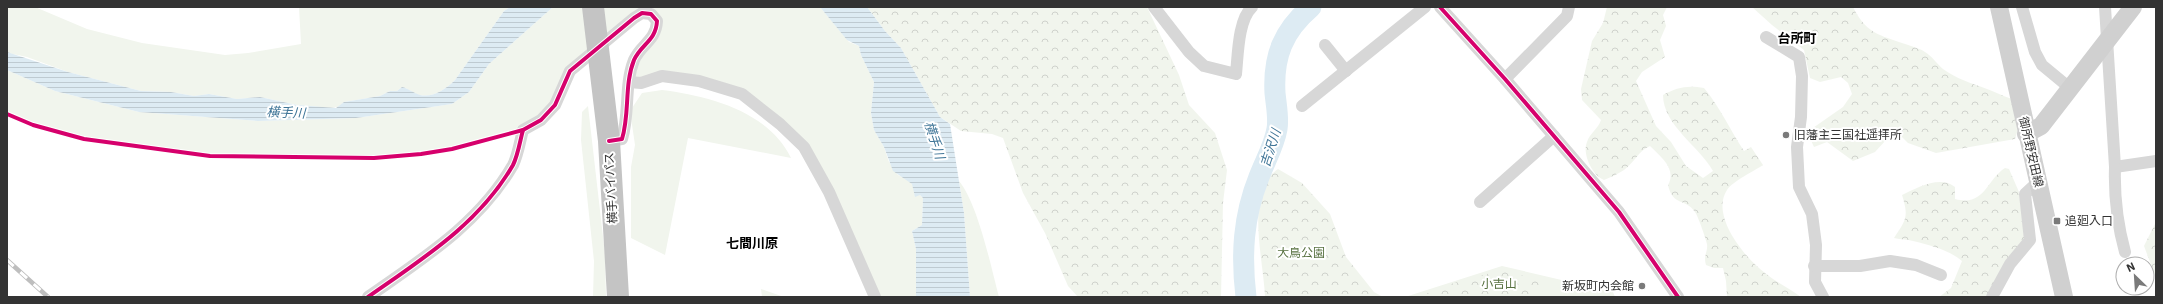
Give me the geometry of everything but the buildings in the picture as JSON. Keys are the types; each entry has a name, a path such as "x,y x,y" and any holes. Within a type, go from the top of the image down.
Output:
{"highway":[{"name":"横手バイパス","path":"593,7 609,141 618,297"}],"main road":[{"name":"御所野安田線","path":"1999,7 2026,134 2064,297"},
{"path":"2026,134 2041,126 2133,7"}],"street":[{"path":"1154,7 1189,52 1204,66 1236,74 1239,38 1249,10 1252,7"},
{"path":"1302,106 1425,7"},
{"path":"1440,7 1505,79 1619,212 1678,297"},
{"path":"1505,79 1567,16 1568,7"},
{"path":"2022,7 2034,52 2042,65 2071,88"},
{"path":"2105,7 2106,43 2115,167 2114,198 2118,229 2125,252"},
{"path":"368,297 447,242 486,203 513,164 523,130 541,120 555,105 570,71 634,18 642,13 650,14 657,21 657,32 635,59 629,82 626,124 622,139 609,141"},
{"path":"1766,38 1799,57 1802,76 1801,117 1797,147 1799,187 1812,214 1816,245 1814,266 1815,282 1823,297"},
{"path":"1324,45 1346,71"},
{"path":"629,82 641,83 662,76 699,81 742,94 780,124 804,147 829,192 875,297"},
{"path":"1480,202 1554,136"},
{"path":"2115,167 2156,161"},
{"path":"1992,297 2010,264 2030,240 2025,194 2038,182"},
{"path":"1814,266 1860,266 1890,262 1916,265 1941,275"}],"green space":[{"path":"7,7 35,7 87,29 142,43 225,55 248,53 301,44 299,7 510,7 504,11 455,80 448,87 434,94 425,96 402,87 397,91 390,91 380,96 344,102 338,107 330,108 297,105 260,97 237,99 209,94 194,96 171,92 141,91 68,72 27,57 8,53"},
{"path":"553,7 820,7 849,42 859,46 861,55 874,82 871,113 874,130 884,147 889,162 898,175 909,180 914,186 914,194 920,195 923,198 922,225 912,231 916,249 916,297 875,297 804,147 742,94 699,81 629,82 657,21 642,13 570,71 555,105 523,130 452,149 421,154 373,158 210,156 84,139 62,134 7,114 7,70 55,91 139,112 258,121 356,118 452,104 469,92 489,64"},
{"path":"867,7 1147,7 1179,75 1189,105 1215,133 1227,170 1223,203 1221,297 1078,297 1068,286 1045,233 1023,193 1003,138 992,134 961,131 940,117 901,48 885,31"},
{"path":"1607,7 1667,7 1663,15 1666,26 1660,40 1665,57 1642,72 1636,81 1656,126 1671,142 1686,166 1703,178 1713,171 1707,162 1675,126 1665,106 1663,95 1683,87 1704,88 1715,103 1744,151 1751,147 1763,165 1739,180 1727,190 1723,200 1723,212 1726,224 1740,247 1757,266 1769,276 1801,297 1727,297 1723,268 1714,268 1706,265 1705,259 1707,244 1695,212 1688,205 1676,200 1673,197 1668,185 1671,174 1669,169 1663,159 1650,146 1643,150 1624,170 1604,180 1592,169 1587,158 1586,147 1588,139 1601,120 1582,100 1581,89 1592,41 1603,23"},
{"path":"1752,7 1853,7 1858,17 1864,24 1877,34 1922,50 1943,69 1954,76 2012,99 2019,126 2015,139 1936,153 1908,143 1899,134 1886,140 1875,152 1853,161 1827,142 1814,147 1808,134 1810,130 1843,107 1852,94 1848,83 1841,77 1820,82 1810,78 1804,50"},
{"path":"662,90 717,102 752,117 768,128 781,142 791,158 688,138 665,255 631,238 631,167 635,145 630,111 642,93"},
{"path":"588,106 605,254 606,297 593,297 594,261 581,140 582,112"},
{"path":"2005,168 2009,169 2019,192 2025,242 1986,297 1939,297 1951,288 1962,261 1957,257 1933,246 1911,240 1894,238 1904,222 1906,214 1902,195 1928,184 1942,182 1955,187 1955,199 1973,199 1979,196 1993,179"},
{"name":"大鳥公園","path":"1278,169 1302,183 1330,214 1346,257 1374,292 1383,297 1265,297 1259,237 1259,205 1262,191 1267,180"},
{"path":"959,181 966,191 978,220 999,297 970,297 964,213"},
{"path":"2156,222 2156,278 2155,256 2148,256 2144,246"},
{"path":"1502,266 1613,292 1615,297 1405,297"},
{"name":"小吉山","path":"1501,270 1540,280 1544,288 1540,295 1533,297 1417,297 1454,283"},
{"path":"761,289 784,297 762,297"}],"water":[{"name":"横手川","path":"510,7 553,7 489,64 469,92 452,104 356,118 258,121 139,112 55,91 7,70 7,52 68,72 141,91 171,92 194,96 209,94 237,99 260,97 297,105 336,108 344,102 380,96 390,91 397,91 402,87 425,96 434,94 448,87 455,80 504,11"},
{"name":"横手川","path":"820,7 867,7 885,31 901,48 940,117 950,124 964,213 970,297 916,297 916,249 912,231 922,225 923,198 920,195 915,197 912,184 893,171 884,147 874,130 871,113 874,82 861,55 859,46 847,40"}],"waterway":[{"name":"吉沢川","path":"1246,297 1244,281 1244,251 1247,221 1254,192 1261,171 1272,147 1278,125 1275,93 1278,56 1293,25 1311,7"}],"railway":[{"path":"7,260 48,297"}],"cycle path":[{"path":"1440,7 1505,79 1619,212 1678,297"},
{"path":"7,114 33,125 84,139 210,156 374,158 421,154 452,149 523,130 541,120 555,105 570,71 634,18 642,13 651,14 657,21 656,28 651,38 640,50 634,60 629,79 626,119 622,139 609,141"},
{"path":"368,297 409,269 448,239 484,205 513,165 518,152 523,130"}],"place":[{"name":"旧藩主三国社遥拝所","path":"1786,135"},
{"name":"追廻入口","path":"2057,221"},
{"name":"新坂町内会館","path":"1642,286"}],"district":[{"name":"台所町","path":"1797,38"},
{"name":"七間川原","path":"752,243"}]}
